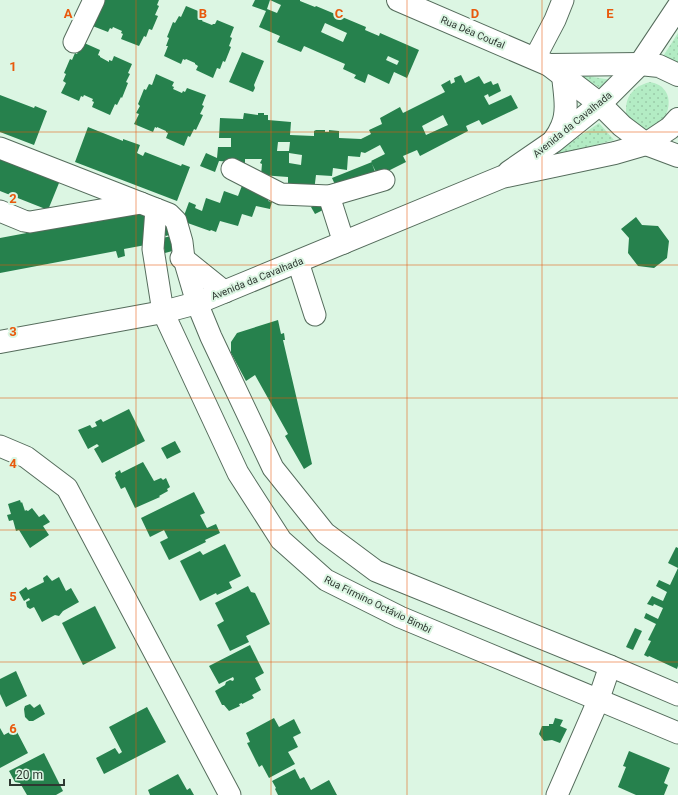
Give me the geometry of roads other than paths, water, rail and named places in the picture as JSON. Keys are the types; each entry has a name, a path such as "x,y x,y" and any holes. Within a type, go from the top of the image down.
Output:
{"main road":[{"name":"Rua Déa Coufal","path":"398,0 429,6 549,66 600,104 622,126 646,144 678,156"},
{"name":"Avenida da Cavalhada","path":"502,177 554,140 600,104 640,64 678,7"},
{"name":"Rua Déa Coufal","path":"549,66 640,64 659,66 678,75"},
{"path":"549,66 565,107 565,116 562,126 554,140"},
{"name":"Avenida da Cavalhada","path":"0,342 163,312 197,303 502,177 615,153 646,144 670,128 678,119"}],"street":[{"path":"74,42 94,0"},
{"path":"549,66 555,20 563,0"},
{"path":"0,148 169,214 176,221 182,242 184,259 197,303 210,336 273,468 325,533 376,571 678,695"},
{"path":"232,169 281,194 329,196 384,180"},
{"path":"329,196 344,243"},
{"path":"0,211 30,222 149,206"},
{"name":"Rua Firmino Octávio Bimbi","path":"149,206 153,249 163,312 238,473 281,540 326,580 400,617 678,734"},
{"path":"155,263 176,257 184,259 225,292"},
{"path":"298,262 315,315"},
{"path":"0,446 26,457 67,488 230,795"},
{"path":"557,795 598,701 610,666"}]}
